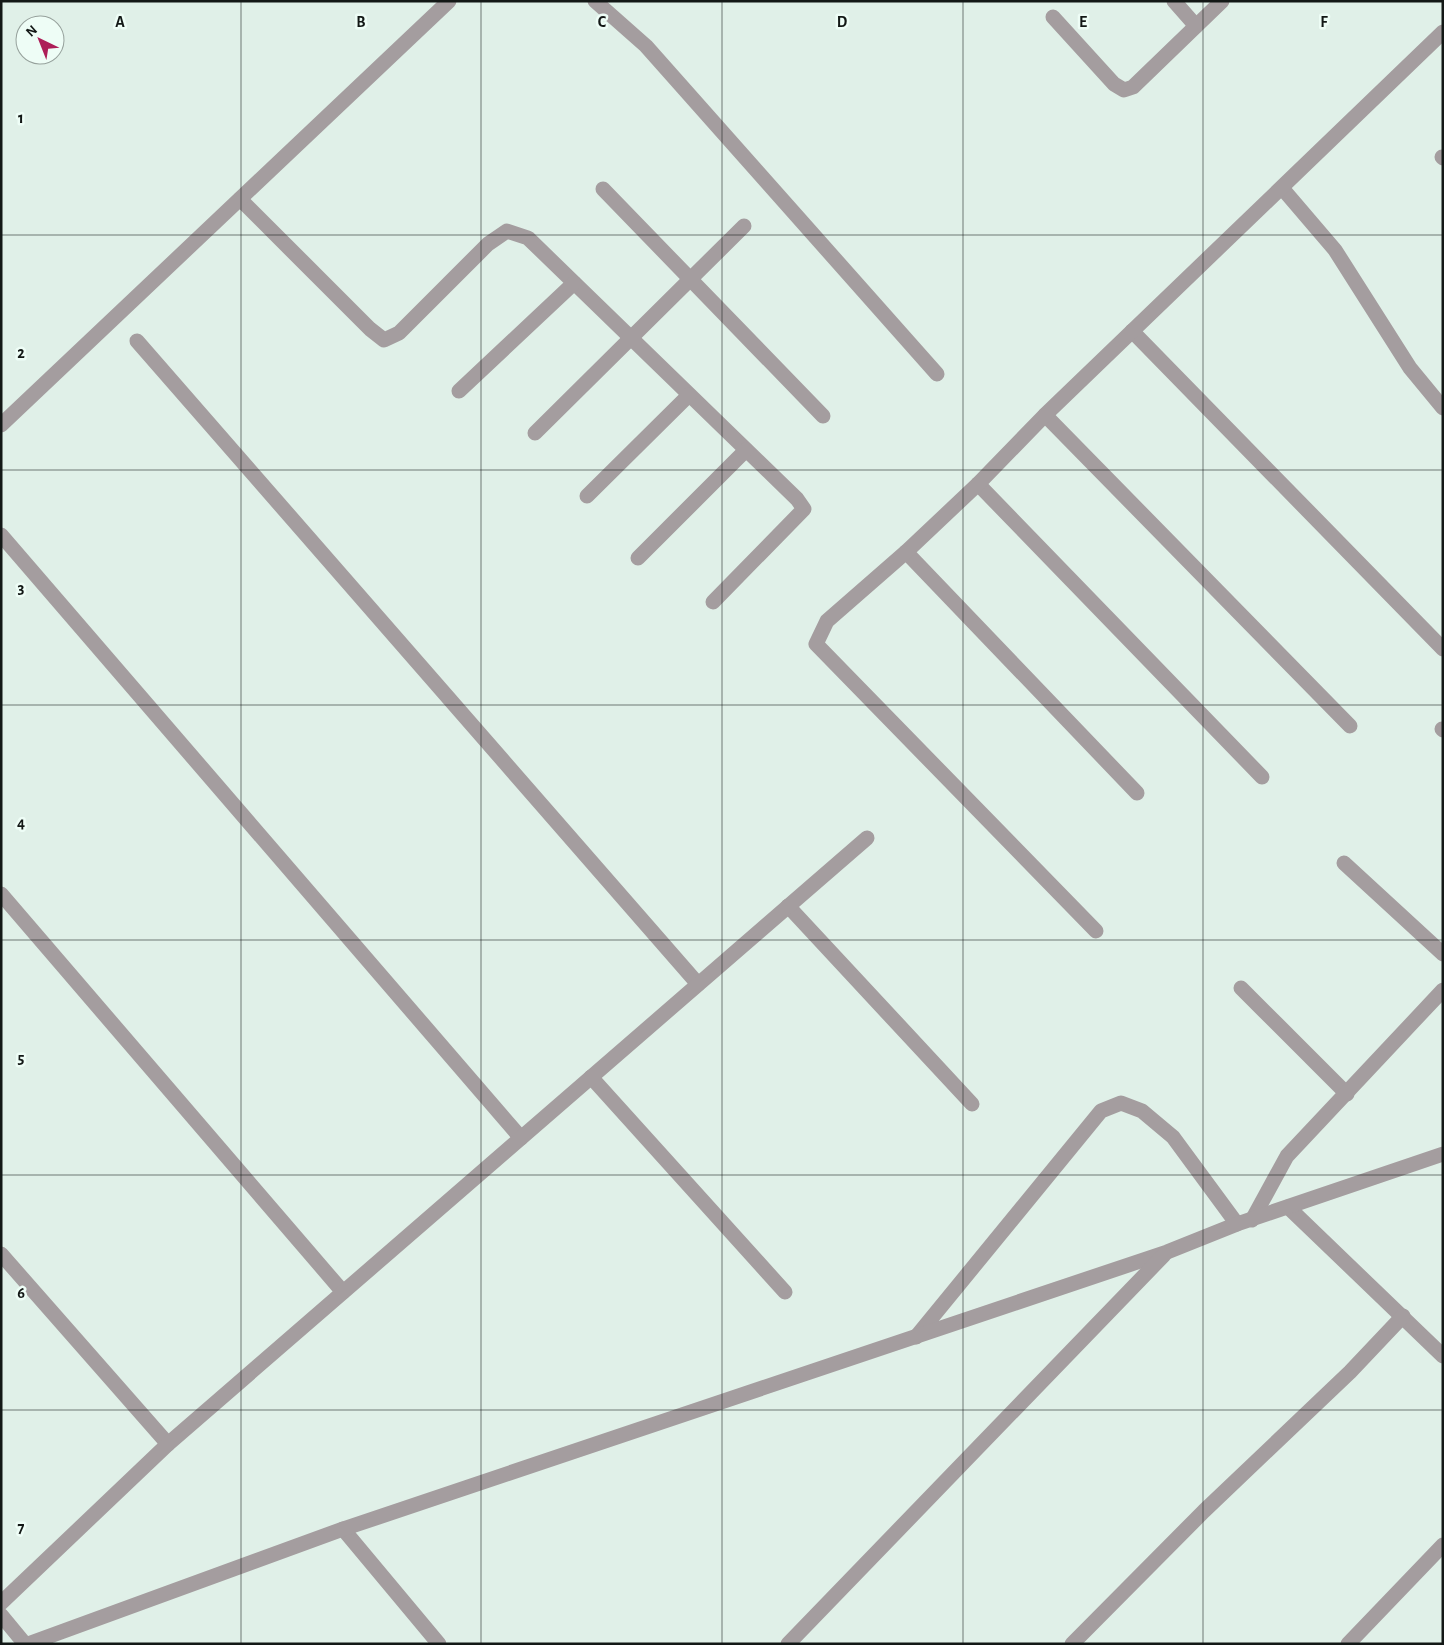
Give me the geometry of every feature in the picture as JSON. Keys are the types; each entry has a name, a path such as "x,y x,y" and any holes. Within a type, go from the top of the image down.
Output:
{"street":[{"path":"1,425 449,1"},
{"path":"595,1 646,46 937,374"},
{"path":"1174,1 1196,26"},
{"path":"1053,16 1114,84 1124,90 1133,86 1222,1"},
{"path":"1096,931 816,644 827,620 906,552 978,484 1045,415 1443,32"},
{"path":"1282,188 1335,250 1410,368 1443,408"},
{"path":"603,189 823,416"},
{"path":"240,199 370,329 384,340 399,333 488,244 507,231 528,238 797,499 804,509 714,602"},
{"path":"534,433 744,226"},
{"path":"459,391 574,283"},
{"path":"1132,331 1443,649"},
{"path":"137,341 698,984"},
{"path":"587,496 689,395"},
{"path":"1045,415 1350,726"},
{"path":"638,558 746,450"},
{"path":"978,484 1262,776"},
{"path":"1,535 521,1138"},
{"path":"906,552 1136,793"},
{"path":"1,1602 168,1444 867,838"},
{"path":"1344,863 1443,954"},
{"path":"1,894 343,1292"},
{"path":"788,906 972,1104"},
{"path":"1241,988 1347,1094"},
{"path":"1252,1220 1286,1156 1347,1094 1443,990"},
{"path":"591,1077 785,1292"},
{"path":"916,1337 1094,1118 1101,1111 1121,1103 1142,1112 1173,1137 1237,1224"},
{"path":"1,1615 26,1644 343,1529 1167,1252 1237,1224 1443,1154"},
{"path":"1288,1207 1443,1356"},
{"path":"788,1644 1167,1252"},
{"path":"1,1254 168,1444"},
{"path":"1072,1644 1204,1512 1350,1372 1403,1316"},
{"path":"343,1529 439,1644"},
{"path":"1348,1644 1443,1545"}]}
